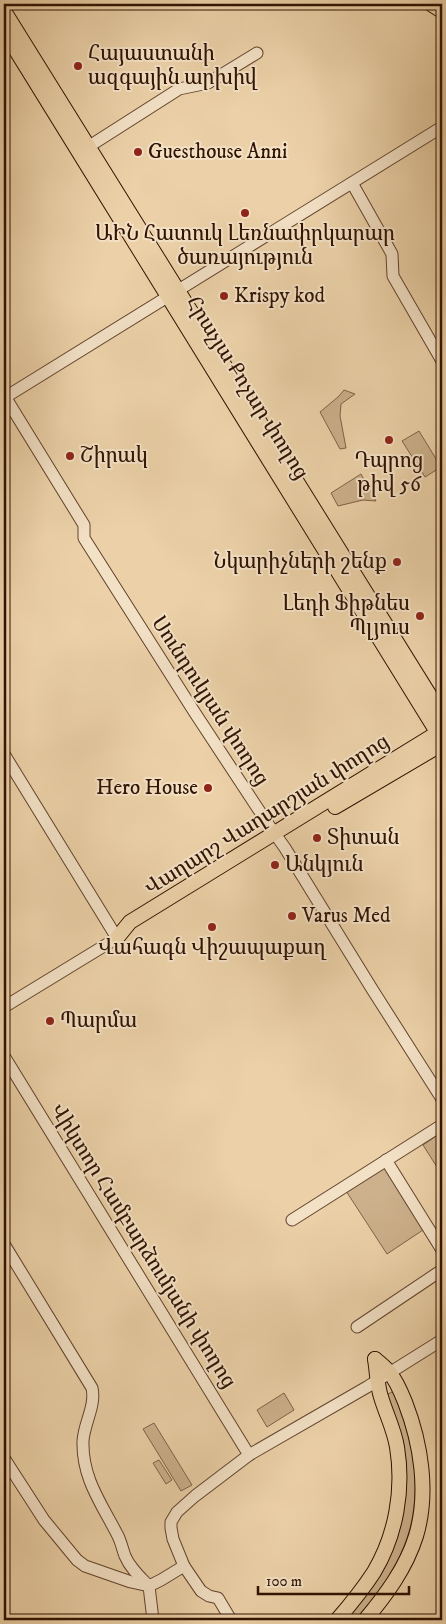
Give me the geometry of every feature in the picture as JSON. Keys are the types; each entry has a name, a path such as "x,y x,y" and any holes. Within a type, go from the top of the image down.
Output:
{"main road":[{"path":"431,4 442,11"},
{"name":"Հրաչյա Քոչար փողոց","path":"4,11 88,147 173,295 441,737"},
{"name":"Հրաչյա Քոչար փողոց","path":"4,31 442,715"},
{"name":"Վաղարշ Վաղարշյան փողոց","path":"117,938 130,922 278,837 441,737"},
{"path":"337,1620 373,1573 386,1550 396,1518 400,1470 397,1446 380,1396 384,1376"},
{"path":"365,1620 396,1578 407,1558 416,1538 422,1499 421,1472 414,1429 401,1393 384,1376"}],"street":[{"path":"88,147 179,89 208,83 257,53"},
{"path":"4,397 173,295 442,127"},
{"path":"352,183 392,254 393,276 442,361"},
{"name":"Սունդուկյան փողոց","path":"4,397 84,525 84,538 190,706 278,837 442,1099"},
{"path":"4,754 117,938"},
{"name":"Վաղարշ Վաղարշյան փողոց","path":"4,1007 117,938"},
{"name":"Վիկտոր Համբարձումյանի փողոց","path":"4,1056 249,1455"},
{"path":"292,1220 442,1125"},
{"path":"386,1160 442,1250"},
{"path":"4,1244 92,1388 94,1397 83,1441 88,1474 102,1508 118,1535 126,1557 138,1575 149,1586 153,1620"},
{"path":"357,1327 442,1270"},
{"path":"231,1620 218,1598 200,1591 184,1566 171,1528 173,1518 195,1496 249,1455 442,1340"},
{"path":"4,1458 44,1520 77,1560 85,1566 131,1582 149,1586 184,1566"}],"shaded area":[{"path":"344,390 355,394 341,404 340,416 346,448 340,449 320,412"},
{"path":"419,431 441,467 425,477 402,441"},
{"path":"361,474 376,501 363,500 338,506 331,493"},
{"path":"442,1132 442,1175 423,1145"},
{"path":"386,1165 426,1228 387,1254 346,1191"},
{"path":"284,1393 294,1410 267,1427 257,1410"},
{"path":"396,1393 408,1425 412,1443 415,1487 414,1508 410,1528 404,1548 385,1584 358,1620 344,1620 400,1526 387,1398 388,1394"},
{"path":"154,1423 192,1485 181,1491 143,1429"},
{"path":"159,1460 172,1480 166,1484 153,1463"}],"place":[{"name":"Հայաստանի ազգային արխիվ","path":"78,66"},
{"name":"Guesthouse Anni","path":"138,152"},
{"name":"ԱԻՆ Հատուկ Լեռնափրկարար ծառայություն","path":"245,213"},
{"name":"Krispy kod","path":"224,296"},
{"name":"Դպրոց թիվ 56","path":"389,440"},
{"name":"Շիրակ","path":"70,456"},
{"name":"Նկարիչների շենք","path":"397,562"},
{"name":"Լեդի Ֆիթնես Պլյուս","path":"420,616"},
{"name":"Hero House","path":"208,788"},
{"name":"Տիտան","path":"317,838"},
{"name":"Անկյուն","path":"275,865"},
{"name":"Varus Med","path":"292,916"},
{"name":"Վահագն Վիշապաքաղ","path":"212,927"},
{"name":"Պարմա","path":"50,1021"}]}
